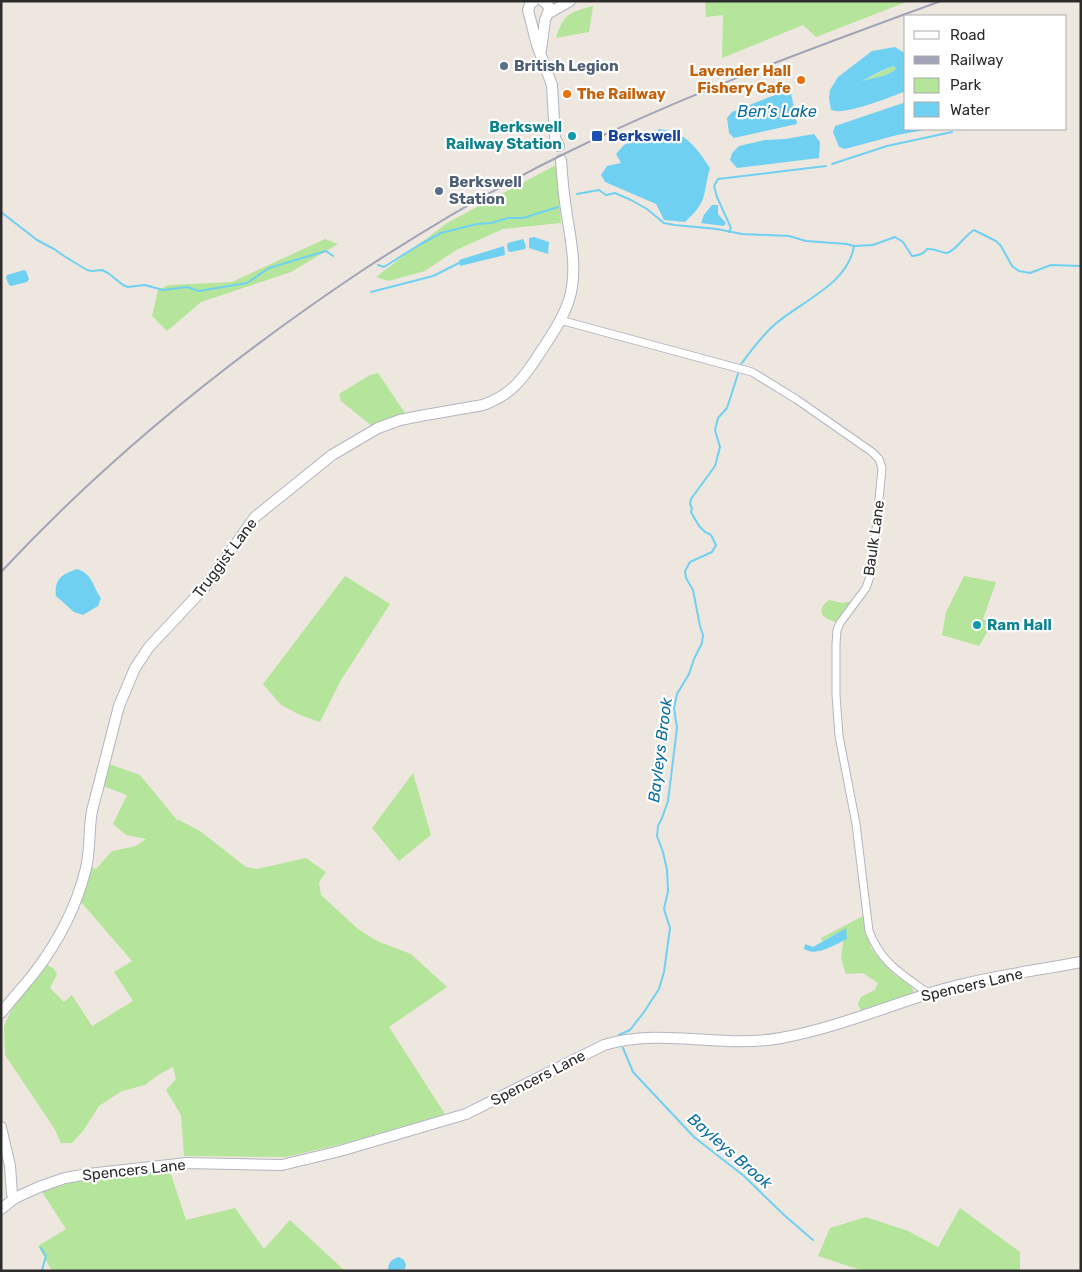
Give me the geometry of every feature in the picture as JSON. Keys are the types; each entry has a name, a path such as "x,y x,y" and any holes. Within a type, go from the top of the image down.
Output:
{"street":[{"path":"541,53 548,5 543,1"},
{"path":"531,19 537,22 570,1"},
{"path":"530,2 528,10 537,45 552,85 556,138 559,146"},
{"name":"Truggist Lane","path":"1,1013 37,969 53,945 80,889 88,859 89,826 92,811 119,706 135,668 149,647 205,587 255,517 332,455 378,428 400,420 493,402 511,391 520,382 560,320 569,301 573,280 572,252 564,201 561,160"},
{"name":"Baulk Lane","path":"560,320 752,372 774,384 830,421 879,459 882,468 872,571 866,588 851,607 838,630 836,695 840,736 856,824 869,931 874,946 880,954 899,972 929,994"},
{"name":"Spencers Lane","path":"1,1209 15,1198 39,1187 65,1178 88,1174 187,1163 282,1165 340,1152 466,1114 596,1049 622,1040 654,1038 746,1041 779,1039 847,1022 958,985 1081,962"},
{"path":"1,1127 10,1166 12,1194 15,1198"}],"green space":[{"path":"909,1 816,37 803,25 722,58 723,15 706,17 705,2"},
{"path":"593,6 589,32 556,38 568,15"},
{"path":"893,66 896,68 895,70 886,75 862,81"},
{"path":"556,165 561,223 503,229 456,250 425,271 389,281 376,277 447,223"},
{"path":"325,239 338,244 291,272 201,302 167,331 152,316 158,290 169,285 232,282"},
{"path":"378,373 405,413 372,426 341,401 339,394 370,375"},
{"path":"345,576 390,604 341,680 320,722 300,715 281,705 263,684"},
{"path":"964,576 996,582 983,619 990,622 988,631 979,646 942,635 946,612"},
{"path":"829,600 842,603 854,601 836,622 827,619 821,611 822,607"},
{"path":"109,764 140,775 177,820 200,831 246,867 257,869 306,858 326,872 319,882 321,895 358,929 377,941 411,954 447,987 389,1027 445,1114 346,1143 286,1157 184,1156 181,1115 166,1090 176,1079 173,1067 145,1085 122,1091 99,1106 83,1131 72,1143 61,1143 54,1128 5,1055 4,1027 12,1009 46,964 54,969 57,974 50,988 64,1002 72,995 92,1026 133,1001 114,972 132,961 81,902 90,867 96,869 112,851 136,846 146,839 126,835 113,824 127,795 103,786"},
{"path":"413,773 431,835 399,861 372,828"},
{"path":"863,916 871,948 895,975 910,985 914,992 861,1011 858,1004 861,997 875,990 878,983 863,973 846,974 841,958 845,929 822,941 821,938"},
{"path":"141,1171 170,1171 186,1220 235,1208 264,1249 290,1220 345,1271 52,1271 38,1246 66,1229 42,1192 70,1183"},
{"path":"960,1208 1020,1252 1020,1271 863,1271 818,1256 830,1228 866,1217 908,1231 938,1247"}],"water":[{"path":"895,47 904,53 904,92 879,101 846,110 831,110 830,90 838,77 872,51","holes":["893,66 896,68 886,75 862,81"]},
{"name":"Ben’s Lake","path":"785,91 791,93 797,124 734,138 729,133 727,118 732,112"},
{"path":"904,103 904,130 924,130 897,135 845,149 839,147 833,132 835,126"},
{"path":"659,129 676,133 683,137 695,147 710,168 704,197 693,215 685,222 664,220 656,204 605,182 601,175 607,166 621,163 616,154 624,145 631,142 636,135 642,134 649,139"},
{"path":"814,134 820,142 819,158 737,168 730,160 732,153 739,146 765,140"},
{"path":"712,205 718,205 718,214 726,223 724,226 701,223 704,215"},
{"path":"534,237 549,242 548,254 529,248 529,238"},
{"path":"523,239 526,246 525,249 508,251 508,243"},
{"path":"504,246 505,255 460,266 459,260"},
{"path":"24,270 29,279 27,282 9,285 6,278 7,275"},
{"path":"77,569 89,577 101,598 98,606 83,615 74,612 56,596 56,585 60,578"},
{"path":"846,928 847,939 837,944 814,952 804,949 805,944 813,947"},
{"path":"399,1257 404,1260 405,1269 388,1271 390,1262"}],"waterway":[{"path":"832,164 887,146 952,132"},
{"path":"729,232 731,228 714,186 718,179 826,166"},
{"path":"577,194 599,190 606,195 615,193 647,209 664,223 675,225 717,229 742,234 789,236 806,241 854,246 873,245 895,237 903,242 912,256 922,254 927,249 949,252 974,230 996,241 1001,246 1012,266 1019,271 1030,273 1051,265 1081,266"},
{"path":"378,265 384,267 441,233 508,218 523,218 558,207"},
{"path":"1,212 37,240 87,270 102,270 128,287 145,285 163,290 187,287 199,291 247,283 269,268 326,251 333,256"},
{"name":"Bayleys Brook","path":"741,364 760,339 773,326 833,282 850,260 854,246"},
{"path":"371,292 433,276 459,263"},
{"name":"Bayleys Brook","path":"619,1035 630,1030 644,1012 659,989 664,972 670,928 664,909 668,891 667,870 657,836 658,826 668,801 677,728 674,708 677,694 689,674 702,643 703,635 693,590 686,578 685,571 690,562 712,552 716,545 711,535 701,529 697,523 691,512 690,504 691,499 715,466 720,447 715,430 718,418 727,408 738,374"},
{"name":"Bayleys Brook","path":"623,1048 633,1072 694,1137 744,1176 813,1240"},
{"path":"41,1248 46,1256 42,1270"}],"railway":[{"path":"1,572 127,449 217,375 312,305 436,224 541,165 614,130 706,90 941,1"}],"place":[{"name":"British Legion","path":"504,66"},
{"name":"Lavender Hall Fishery Cafe","path":"801,80"},
{"name":"The Railway","path":"567,94"},
{"name":"Berkswell Railway Station","path":"572,136"},
{"name":"Berkswell","path":"597,136"},
{"name":"Berkswell Station","path":"439,191"},
{"name":"Ram Hall","path":"977,625"}]}
